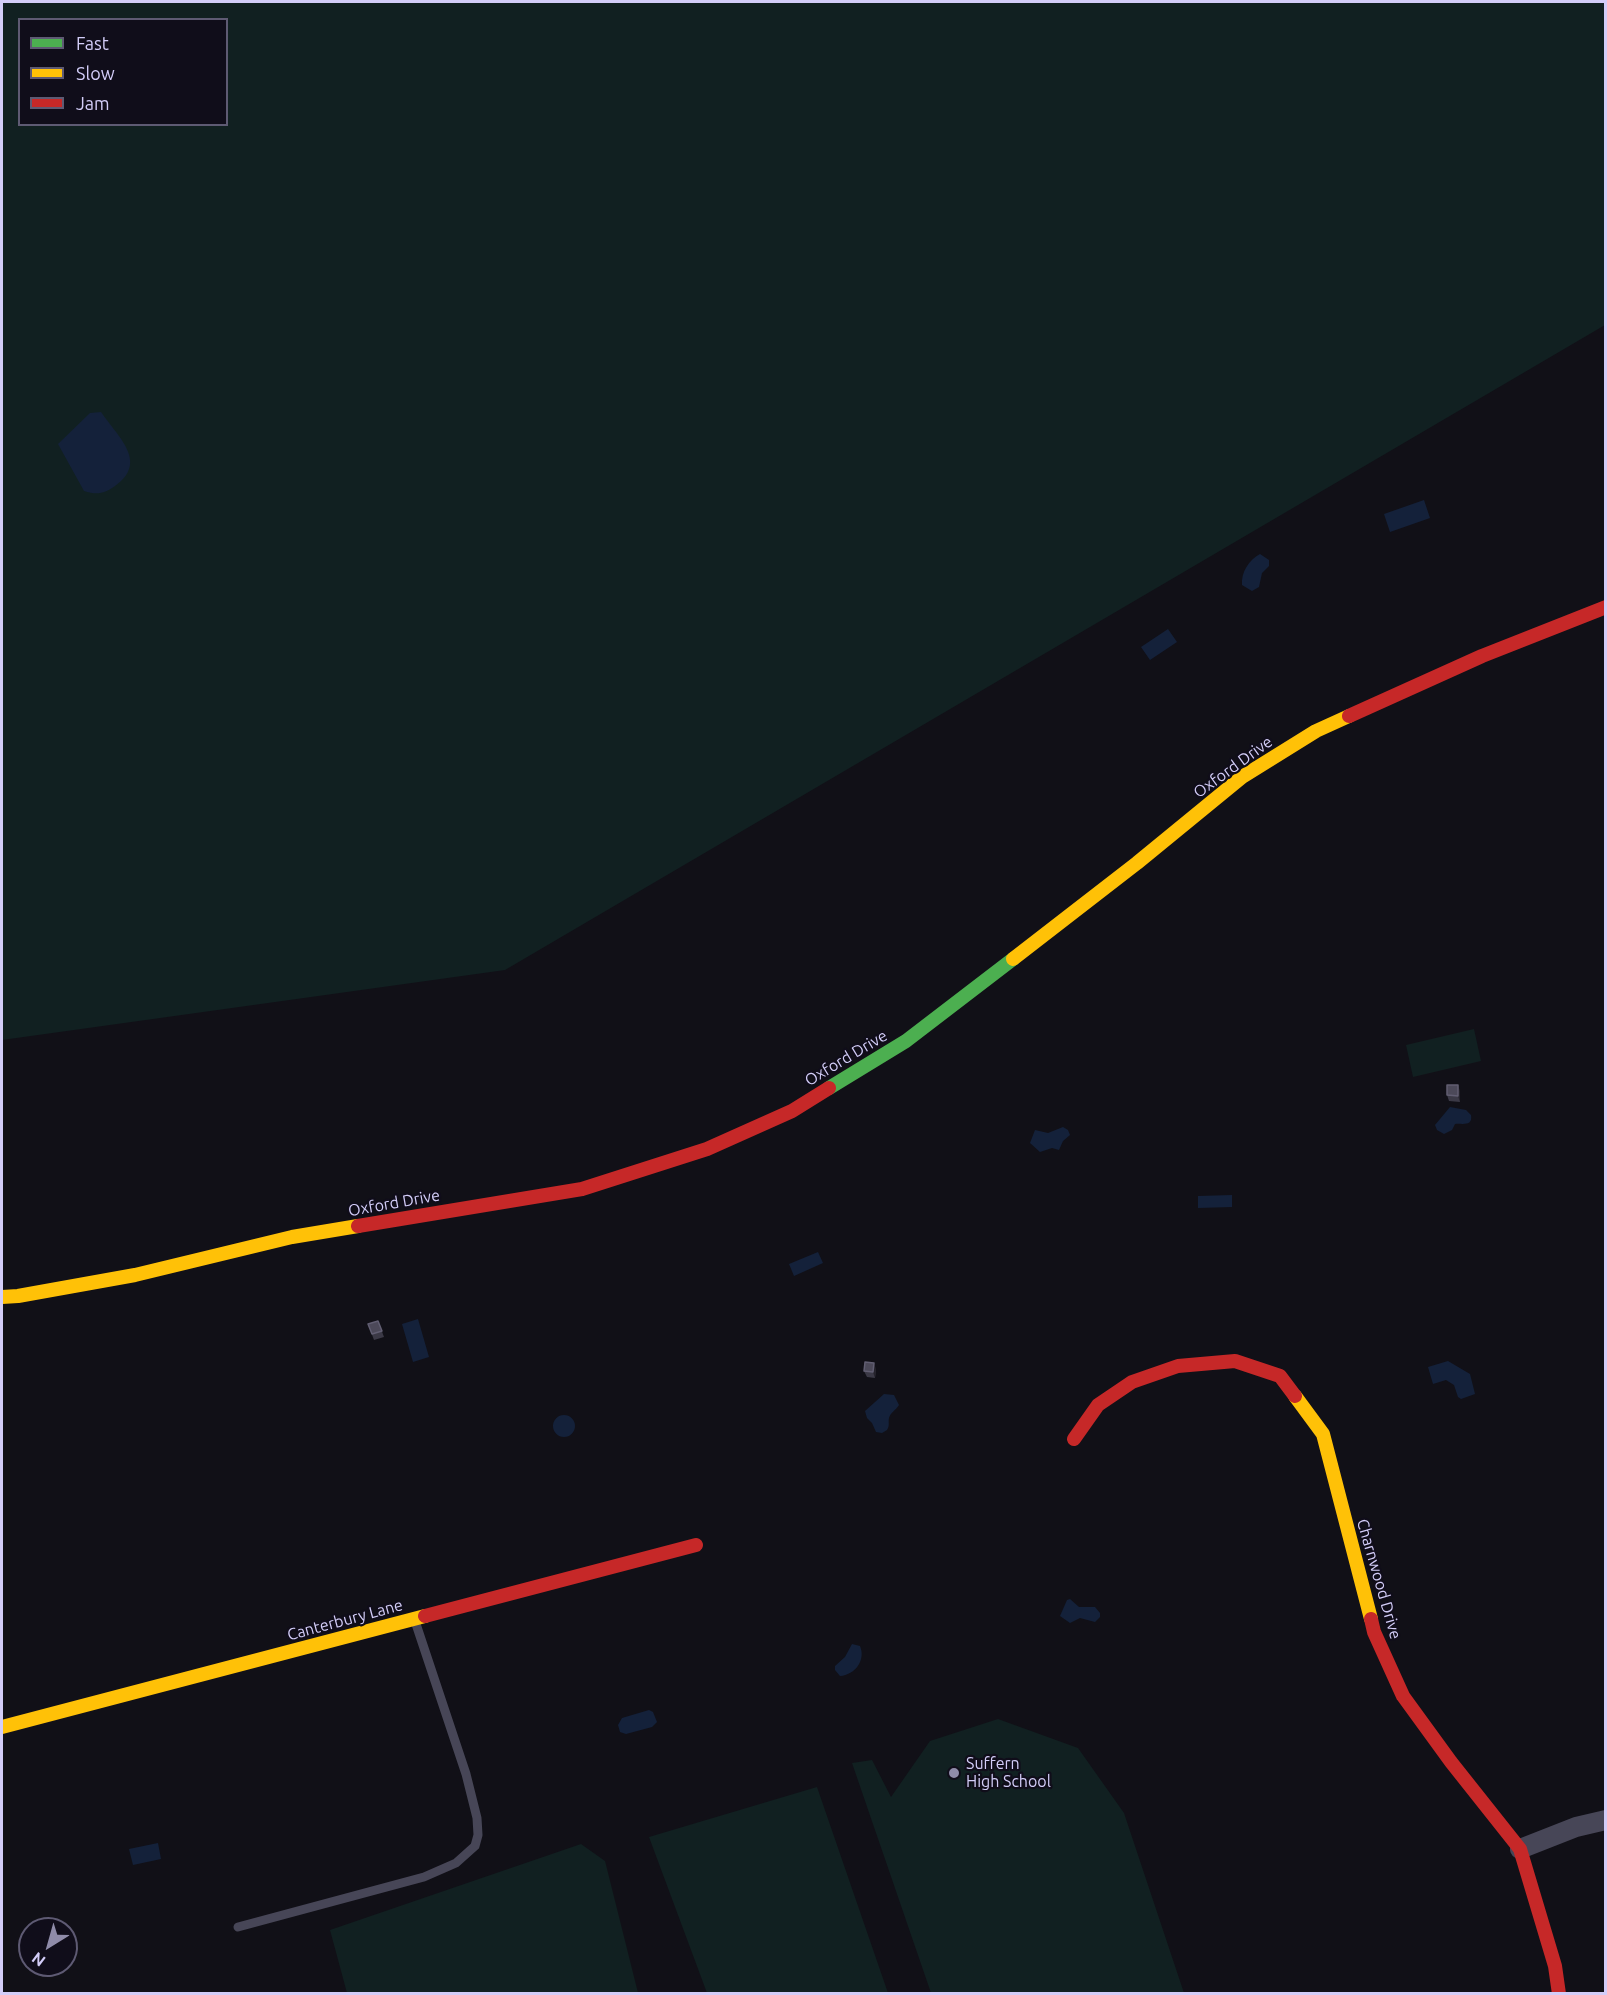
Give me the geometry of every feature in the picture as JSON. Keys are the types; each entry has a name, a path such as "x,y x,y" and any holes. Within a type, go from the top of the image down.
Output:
{"street":[{"name":"Oxford Drive","path":"2,1297 135,1275 292,1236 582,1189 707,1149 792,1111 906,1041 1137,863 1242,777 1316,731 1482,656 1605,607"},
{"name":"Charnwood Drive","path":"1074,1439 1098,1406 1132,1382 1178,1366 1235,1361 1280,1376 1323,1434 1374,1632 1403,1696 1451,1762 1520,1849 1555,1966 1559,1994"},
{"name":"Canterbury Lane","path":"2,1727 696,1545"},
{"path":"1520,1849 1576,1827 1605,1820"}],"lane":[{"path":"238,1927 424,1876 456,1863 475,1846 478,1835 477,1818 459,1752 415,1619"}],"shaded area":[{"path":"2,2 1605,2 1605,325 505,970 2,1040"},
{"path":"1474,1029 1481,1061 1413,1077 1406,1045"},
{"path":"998,1719 1078,1748 1124,1813 1184,1993 931,1993 852,1763 872,1760 891,1797 930,1741"},
{"path":"817,1787 888,1993 707,1993 649,1837"},
{"path":"581,1844 605,1861 638,1993 347,1993 330,1930"}],"water":[{"path":"101,412 127,449 130,468 125,477 115,486 104,492 93,493 84,491 58,444 90,413"},
{"path":"1424,500 1430,518 1390,532 1384,514"},
{"path":"1260,554 1269,560 1269,566 1262,573 1259,587 1252,591 1242,585 1244,571 1249,563"},
{"path":"1168,629 1177,642 1150,660 1141,647"},
{"path":"1450,1107 1466,1110 1471,1115 1471,1119 1466,1124 1455,1124 1452,1130 1444,1134 1437,1130 1435,1125"},
{"path":"1063,1127 1070,1135 1063,1141 1059,1150 1052,1148 1040,1152 1030,1143 1035,1130 1048,1133"},
{"path":"1232,1195 1232,1207 1198,1208 1198,1196"},
{"path":"818,1252 823,1263 794,1276 789,1264"},
{"path":"418,1319 429,1357 413,1362 402,1324"},
{"path":"1448,1361 1470,1374 1475,1394 1461,1399 1454,1385 1446,1380 1433,1384 1428,1367"},
{"path":"884,1394 894,1395 899,1405 890,1416 887,1430 882,1433 876,1432 865,1411"},
{"path":"564,1415 572,1418 575,1426 572,1434 564,1437 556,1434 553,1426 556,1418"},
{"path":"1070,1599 1079,1607 1095,1607 1100,1617 1095,1622 1080,1618 1070,1623 1060,1616 1067,1600"},
{"path":"852,1644 860,1646 862,1656 855,1670 840,1676 835,1666 845,1657"},
{"path":"649,1710 653,1712 657,1722 652,1727 626,1734 620,1732 618,1725 622,1718"},
{"path":"158,1843 161,1859 133,1865 129,1849"}],"building":[{"path":"1447,1085 1458,1085 1458,1096 1447,1095"},
{"path":"378,1321 382,1331 372,1334 368,1324"},
{"path":"865,1362 874,1363 873,1372 864,1371"}],"traffic: fast":[{"path":"829,1088 906,1041 1013,959"}],"traffic: slow":[{"path":"1013,959 1137,863 1242,777 1316,731 1349,716"},
{"path":"2,1297 135,1275 292,1237 358,1226"},
{"path":"1295,1396 1323,1434 1371,1619"},
{"path":"2,1727 425,1616"}],"traffic: jam":[{"path":"1349,716 1482,656 1606,607"},
{"path":"358,1226 582,1189 707,1149 792,1111 829,1088"},
{"path":"1074,1439 1098,1405 1132,1382 1178,1366 1235,1361 1280,1376 1295,1396"},
{"path":"425,1616 696,1545"},
{"path":"1371,1619 1374,1632 1403,1696 1451,1762 1520,1849 1555,1966 1559,1994"}],"place":[{"name":"Suffern High School","path":"954,1773"}]}
